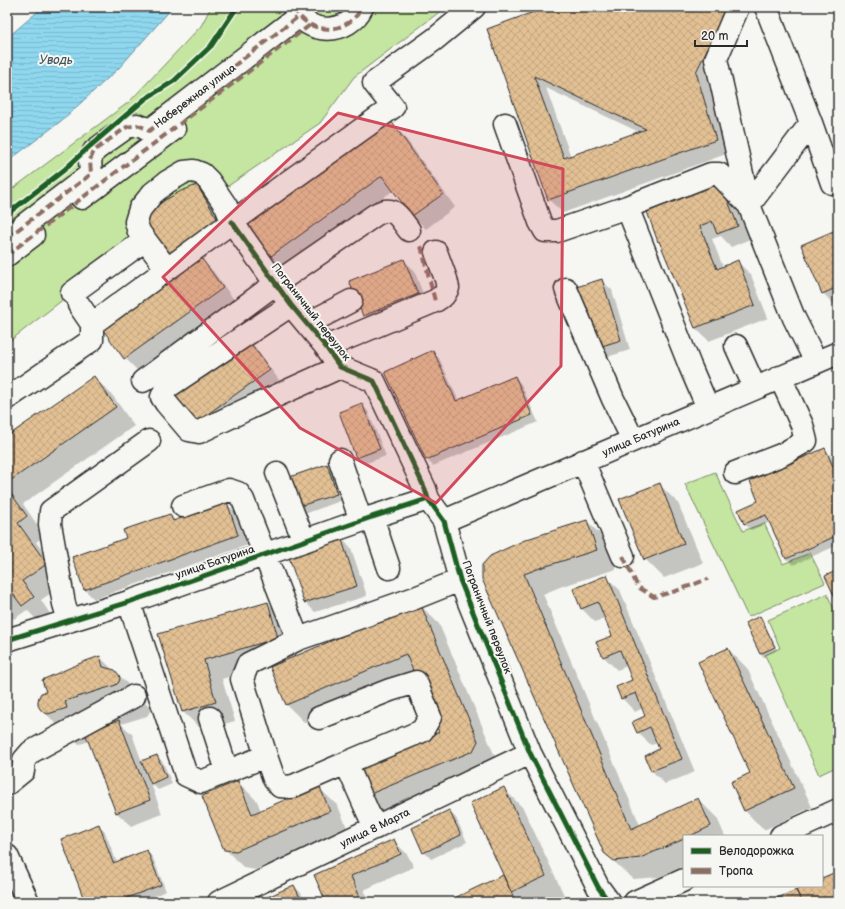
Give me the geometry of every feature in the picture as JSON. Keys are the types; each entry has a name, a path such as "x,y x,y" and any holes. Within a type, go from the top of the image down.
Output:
{"street":[{"path":"301,16 325,29 333,29 349,23 355,18 362,7"},
{"path":"92,324 393,107 374,83 435,39 474,7"},
{"path":"738,7 716,59 749,205 794,318 816,362"},
{"path":"766,7 811,123 832,183"},
{"name":"Набережная улица","path":"7,238 95,180 154,136 301,16"},
{"path":"749,205 811,123"},
{"path":"505,124 540,222 545,231 557,231 627,207 711,174 719,174 749,205"},
{"name":"Набережная улица","path":"95,180 90,160 94,151 110,139 127,127 137,125 145,128 154,136"},
{"path":"167,269 139,232 136,222 140,208 153,193 167,182 184,172 194,171 202,174 209,181 226,206 232,222"},
{"name":"Набережная улица","path":"7,255 95,180"},
{"path":"627,207 708,408"},
{"path":"143,381 275,284 374,215 382,211 389,211 397,214 408,230"},
{"name":"Пограничный переулок","path":"232,222 290,305 326,347 340,368 374,381 425,489 428,499 444,521 460,580 530,753 598,887 609,902"},
{"path":"7,396 9,397 92,340 92,324 76,299 145,240"},
{"path":"326,347 435,301 444,295 448,288 436,252"},
{"path":"566,289 613,399 633,440"},
{"path":"307,324 351,301"},
{"path":"290,305 166,388 162,397 166,403 189,430 199,432 340,368"},
{"path":"736,346 755,388"},
{"name":"улица Батурина","path":"444,521 838,353"},
{"path":"735,473 781,455 806,441 802,424 780,377"},
{"path":"69,621 64,604 50,524 51,511 149,441"},
{"path":"340,460 389,568"},
{"path":"583,461 623,556"},
{"path":"277,473 304,541"},
{"path":"183,506 229,490 238,493 243,500 298,639"},
{"name":"улица Батурина","path":"7,640 129,602 366,519 428,499"},
{"path":"319,718 390,690 416,682 430,717 422,731 291,787 280,786 274,779 242,678 248,664 298,639 415,598 460,580"},
{"path":"129,602 186,775 201,782 266,756"},
{"path":"7,784 23,771 24,760 31,752 134,696"},
{"path":"210,718 227,771"},
{"name":"улица 8 Марта","path":"219,902 530,753"},
{"path":"346,763 375,828"},
{"path":"783,835 838,810"},
{"path":"7,856 28,902"},
{"path":"635,902 683,880"}],"highlighted area":[{"path":"338,113 563,169 561,366 436,503 300,428 163,277"}],"green space":[{"path":"211,7 446,7 354,77 320,123 69,295 7,343 7,193 129,102 201,26"},
{"path":"715,472 743,531 764,523 783,564 810,553 825,583 748,617 685,484"},
{"path":"827,594 838,618 838,766 819,775 765,655 780,648 768,620"}],"water":[{"name":"Уводь","path":"43,7 173,7 119,68 61,121 7,162 7,38"}],"building":[{"path":"547,7 726,7 727,9 696,72 716,140 548,200 487,29","holes":["534,76 646,129 564,158"]},
{"path":"391,121 443,194 412,216 382,176 267,259 243,227"},
{"path":"720,181 738,226 717,234 712,221 700,226 717,269 738,260 755,305 695,328 659,241 658,242 646,209"},
{"path":"197,185 221,225 173,260 144,222 152,210 165,200 181,191"},
{"path":"838,229 838,287 822,294 801,245"},
{"path":"200,256 223,288 124,359 101,327"},
{"path":"404,259 418,294 363,316 349,281"},
{"path":"602,279 621,340 586,351 567,290"},
{"path":"245,335 270,370 188,428 163,393"},
{"path":"433,350 456,401 515,376 532,415 426,460 385,372"},
{"path":"94,376 116,407 7,483 7,431 9,435"},
{"path":"362,403 380,449 356,458 339,412"},
{"path":"825,448 838,478 838,535 786,559 766,515 744,524 738,510 758,501 750,481"},
{"path":"327,464 337,494 294,508 284,479"},
{"path":"660,483 684,544 644,560 619,499"},
{"path":"7,488 27,516 18,523 47,564 22,581 34,597 22,606 10,590 7,592"},
{"path":"227,502 238,535 84,590 72,557 126,538 123,530 170,514 173,521"},
{"path":"587,520 597,550 524,574 631,829 698,798 711,826 692,835 683,835 683,839 640,858 614,861 604,853 482,579 482,565 490,556 527,539"},
{"path":"341,537 357,586 304,603 288,554"},
{"path":"838,570 838,604 825,576"},
{"path":"607,575 682,759 651,771 645,756 659,749 650,727 637,733 632,722 645,716 636,693 621,699 616,687 632,680 620,650 603,657 596,642 612,636 598,602 581,609 573,589"},
{"path":"268,602 278,638 204,660 216,702 182,712 158,634"},
{"path":"420,603 478,741 473,751 363,797 351,769 439,732 406,654 286,705 270,667"},
{"path":"760,616 775,647 760,654 745,623"},
{"path":"728,648 794,788 744,811 731,782 750,773 698,662"},
{"path":"100,656 103,667 115,670 119,675 119,682 116,685 65,701 67,708 48,714 40,709 38,705 39,697 41,693 46,692 42,680"},
{"path":"119,720 150,800 116,813 85,733"},
{"path":"157,755 166,777 151,784 141,761"},
{"path":"238,781 252,814 319,785 330,811 236,851 224,850 202,796"},
{"path":"504,787 546,876 511,892 470,803"},
{"path":"449,810 461,835 423,853 412,828"},
{"path":"99,824 113,863 147,850 161,885 116,902 85,902 61,839"},
{"path":"394,839 401,854 351,876 362,902 326,902 314,875"},
{"path":"838,871 838,902 802,902 796,890 802,887 823,887 823,878"},
{"path":"503,875 516,902 446,902"},
{"path":"294,885 302,902 259,902 259,901"},
{"path":"796,890 802,902 768,902"}],"marked path":[{"path":"294,7 300,17 308,24 318,28 328,29 348,23 356,16 362,7"},
{"path":"7,238 91,174 90,160 94,151 127,127 137,125 149,131 299,16"},
{"path":"7,255 310,25"},
{"path":"421,246 435,301"},
{"path":"623,556 638,587 654,597 676,591 708,579"}],"cycle path":[{"path":"7,214 64,170 145,99 174,81 211,46 237,7"},
{"path":"232,222 291,305 326,347 340,367 374,381 425,489 428,499 444,521 460,580 530,753 598,887 609,902"},
{"path":"7,640 129,602 372,517 428,499"}]}
